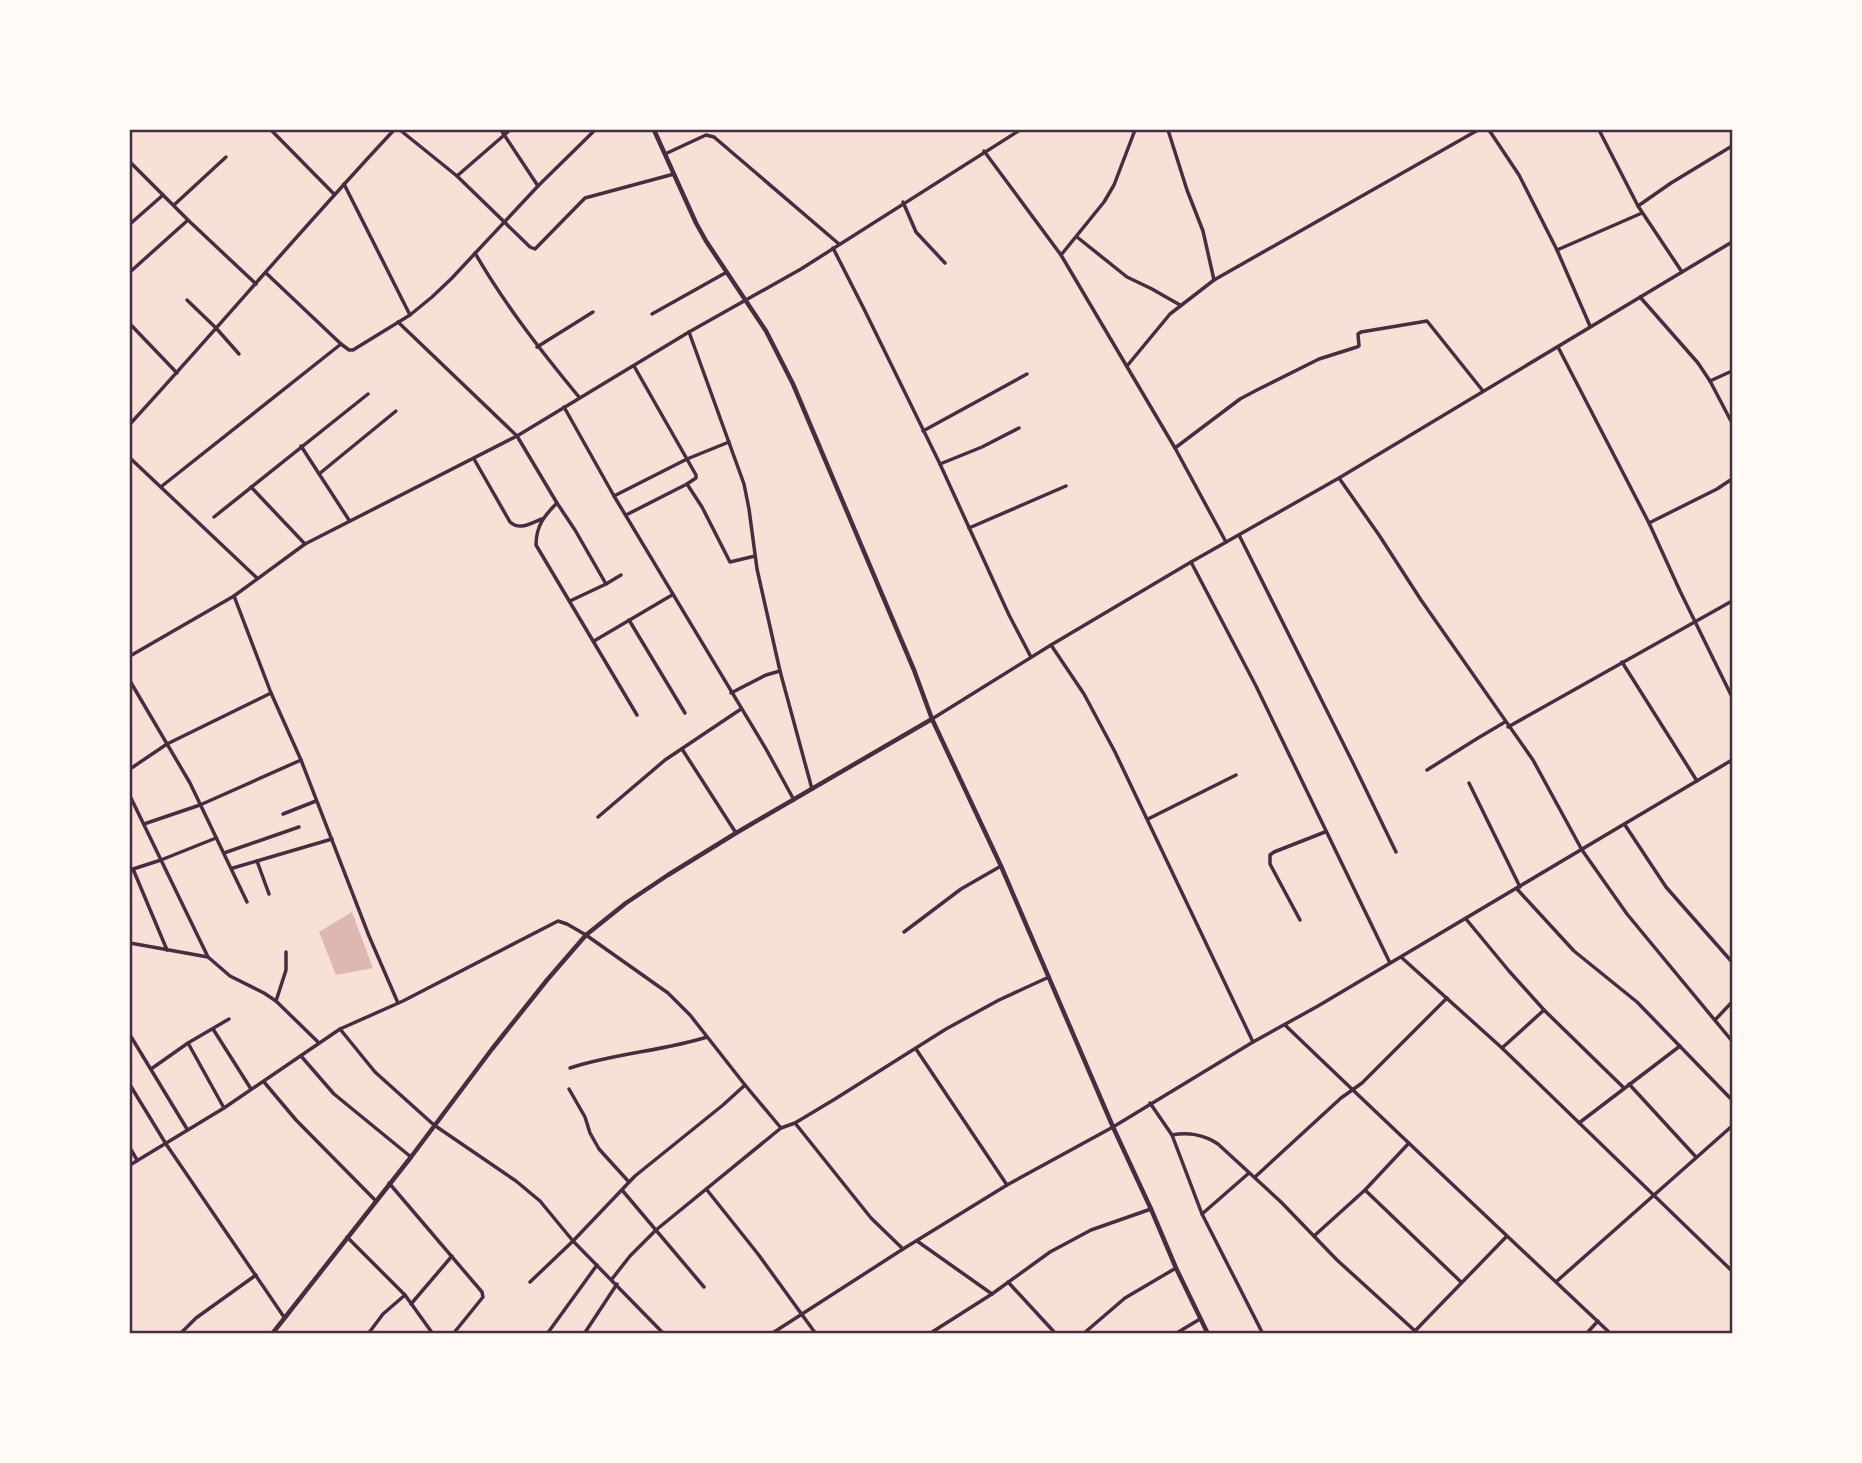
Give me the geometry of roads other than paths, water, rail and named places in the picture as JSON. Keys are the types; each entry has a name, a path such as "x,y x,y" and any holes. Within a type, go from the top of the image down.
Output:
{"street":[{"path":"271,130 334,194"},
{"path":"130,424 394,130"},
{"path":"400,130 457,176 530,247 536,249 585,198 675,174"},
{"path":"457,176 503,132 510,130"},
{"path":"266,273 341,344 353,350 410,314 452,278 595,130"},
{"path":"654,130 696,223 766,331 793,384 914,670 932,719 1001,866 1113,1127 1208,1334"},
{"path":"130,656 234,596 305,544 516,436 689,332 801,269 1020,130"},
{"path":"1061,255 1104,202 1114,185 1135,130"},
{"path":"1168,130 1203,231 1214,280"},
{"path":"1127,366 1162,322 1214,280 1478,130"},
{"path":"1489,130 1519,175 1557,250 1590,326"},
{"path":"1599,130 1642,213 1682,272"},
{"path":"503,132 538,186"},
{"path":"665,154 706,135 714,137 839,244"},
{"path":"1638,206 1732,146"},
{"path":"984,151 1061,255 1175,448 1226,542"},
{"path":"174,205 226,157"},
{"path":"131,165 256,284"},
{"path":"344,184 410,314"},
{"path":"130,224 163,195"},
{"path":"903,202 916,232 945,263"},
{"path":"1557,250 1642,213"},
{"path":"130,272 188,220"},
{"path":"1077,237 1127,278 1180,305"},
{"path":"272,1334 547,980 586,935 626,903 736,833 932,719 1191,562 1339,478 1732,242"},
{"path":"833,248 940,464 1031,657"},
{"path":"475,253 537,346 579,397"},
{"path":"652,314 727,272"},
{"path":"1640,297 1688,350 1710,381 1732,423"},
{"path":"187,300 239,354"},
{"path":"537,346 593,312"},
{"path":"1175,448 1255,391 1319,359 1357,348 1357,335 1360,332 1427,321 1483,391"},
{"path":"398,322 516,436 606,584"},
{"path":"130,324 177,373"},
{"path":"689,332 744,484 755,556 780,671 812,789"},
{"path":"162,486 341,344"},
{"path":"1558,347 1649,523 1732,697"},
{"path":"626,515 687,484 695,479 696,475 634,366"},
{"path":"1710,381 1732,371"},
{"path":"923,430 1027,374"},
{"path":"214,517 368,394"},
{"path":"564,407 794,800"},
{"path":"319,474 396,411"},
{"path":"940,464 1019,428"},
{"path":"614,496 687,459 729,442"},
{"path":"301,446 349,520"},
{"path":"130,458 257,579"},
{"path":"474,458 515,527 542,519"},
{"path":"1339,478 1533,760 1582,850 1627,914 1732,1041"},
{"path":"1649,523 1705,496 1732,478"},
{"path":"687,484 730,562 755,556"},
{"path":"969,528 1066,485"},
{"path":"251,487 305,544"},
{"path":"557,503 542,519 536,545 637,715"},
{"path":"1239,535 1396,852"},
{"path":"1191,562 1256,686 1390,963"},
{"path":"570,601 621,575"},
{"path":"594,641 672,595"},
{"path":"234,596 398,1003"},
{"path":"1427,770 1732,601"},
{"path":"629,620 685,713"},
{"path":"1051,645 1091,707 1115,752 1253,1042"},
{"path":"1622,662 1697,781"},
{"path":"731,693 780,671"},
{"path":"130,681 190,783 247,902"},
{"path":"130,769 167,744 271,693"},
{"path":"598,817 641,778 741,709"},
{"path":"682,749 736,833"},
{"path":"144,824 200,805 301,760"},
{"path":"771,1334 1007,1185 1113,1127 1732,760"},
{"path":"1148,819 1236,775"},
{"path":"1469,783 1518,888 1574,951 1637,1002 1732,1100"},
{"path":"130,796 208,957 230,976 276,1001 319,1043"},
{"path":"283,814 316,802"},
{"path":"1625,825 1667,887 1732,962"},
{"path":"224,853 299,827"},
{"path":"1300,920 1270,864 1270,855 1325,832"},
{"path":"167,950 131,869 216,838"},
{"path":"232,868 332,839"},
{"path":"257,861 269,894"},
{"path":"904,932 961,889 1001,866"},
{"path":"1466,919 1544,1010 1624,1088"},
{"path":"130,1165 225,1108 340,1029 398,1003 555,922 561,922 586,935 668,993 690,1015 781,1128"},
{"path":"130,943 208,957"},
{"path":"276,1001 284,980 286,951"},
{"path":"1401,957 1502,1048 1732,1271"},
{"path":"612,1279 656,1230 781,1128 795,1123 946,1029 1049,977"},
{"path":"1255,1177 1341,1098 1362,1083 1447,998"},
{"path":"1715,1020 1732,1002"},
{"path":"1502,1048 1544,1010"},
{"path":"151,1069 229,1019"},
{"path":"1285,1025 1611,1334"},
{"path":"213,1029 252,1090"},
{"path":"340,1029 375,1072 435,1125 528,1191 664,1334"},
{"path":"130,1035 187,1129"},
{"path":"570,1068 601,1058 707,1037"},
{"path":"188,1043 225,1108"},
{"path":"1579,1123 1680,1046"},
{"path":"916,1049 1007,1185"},
{"path":"301,1056 334,1094 411,1157"},
{"path":"264,1082 375,1200"},
{"path":"1629,1084 1696,1157"},
{"path":"130,1085 166,1144 284,1317"},
{"path":"530,1282 629,1182 744,1085"},
{"path":"569,1089 599,1149 629,1182"},
{"path":"1150,1103 1172,1135 1202,1214 1263,1334"},
{"path":"795,1123 871,1218 903,1249"},
{"path":"1557,1281 1732,1126"},
{"path":"1172,1135 1199,1135 1218,1144 1413,1332 1506,1237"},
{"path":"1314,1236 1365,1190 1409,1143"},
{"path":"130,1148 137,1160"},
{"path":"1202,1214 1249,1173"},
{"path":"389,1183 483,1294 453,1334"},
{"path":"622,1190 704,1287"},
{"path":"706,1190 758,1254 816,1334"},
{"path":"1365,1190 1461,1282"},
{"path":"929,1334 992,1294 1050,1252 1091,1230 1151,1209"},
{"path":"348,1237 405,1295 433,1333"},
{"path":"917,1241 992,1294"},
{"path":"411,1304 452,1256"},
{"path":"547,1334 597,1265"},
{"path":"1083,1334 1125,1298 1176,1268"},
{"path":"180,1334 196,1318 256,1275"},
{"path":"1008,1282 1056,1334"},
{"path":"584,1334 617,1284"},
{"path":"368,1334 383,1314 405,1295"},
{"path":"1175,1334 1200,1319"},
{"path":"1586,1334 1598,1321"}]}
